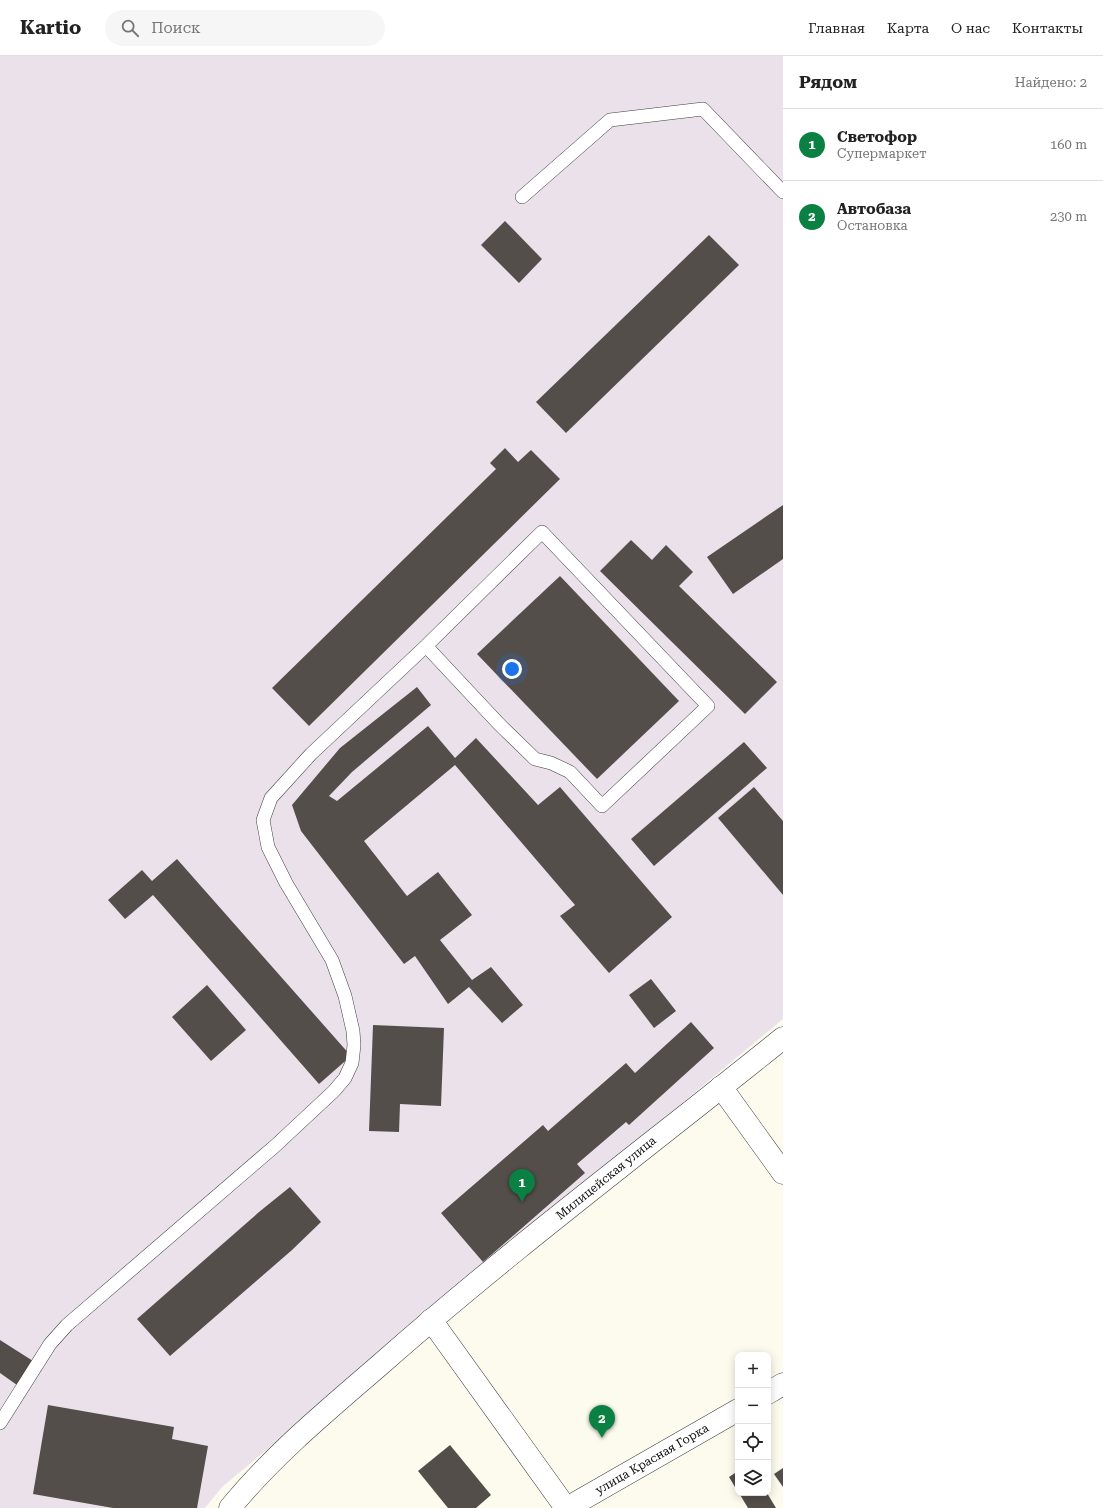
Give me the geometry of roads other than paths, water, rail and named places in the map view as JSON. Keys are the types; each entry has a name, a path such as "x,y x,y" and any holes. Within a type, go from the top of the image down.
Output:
{"street":[{"name":"Милицейская улица","path":"230,1508 265,1470 313,1424 431,1320 783,1038"},
{"path":"721,1087 783,1173"},
{"path":"431,1320 566,1508"},
{"path":"771,1391 783,1384"},
{"name":"улица Красная Горка","path":"566,1508 735,1412"}],"lane":[{"path":"522,197 610,120 703,109 783,192"},
{"path":"0,1423 50,1344 67,1325 275,1146 334,1091 345,1078 352,1063 354,1045 353,1031 345,996 332,960 286,883 268,847 263,820 271,798 311,754 426,646 542,532 708,706 602,806 570,772 551,763 535,759 499,724 426,646"}],"place":[{"name":"Светофор","path":"522,1202"},
{"name":"Автобаза","path":"602,1438"}]}
